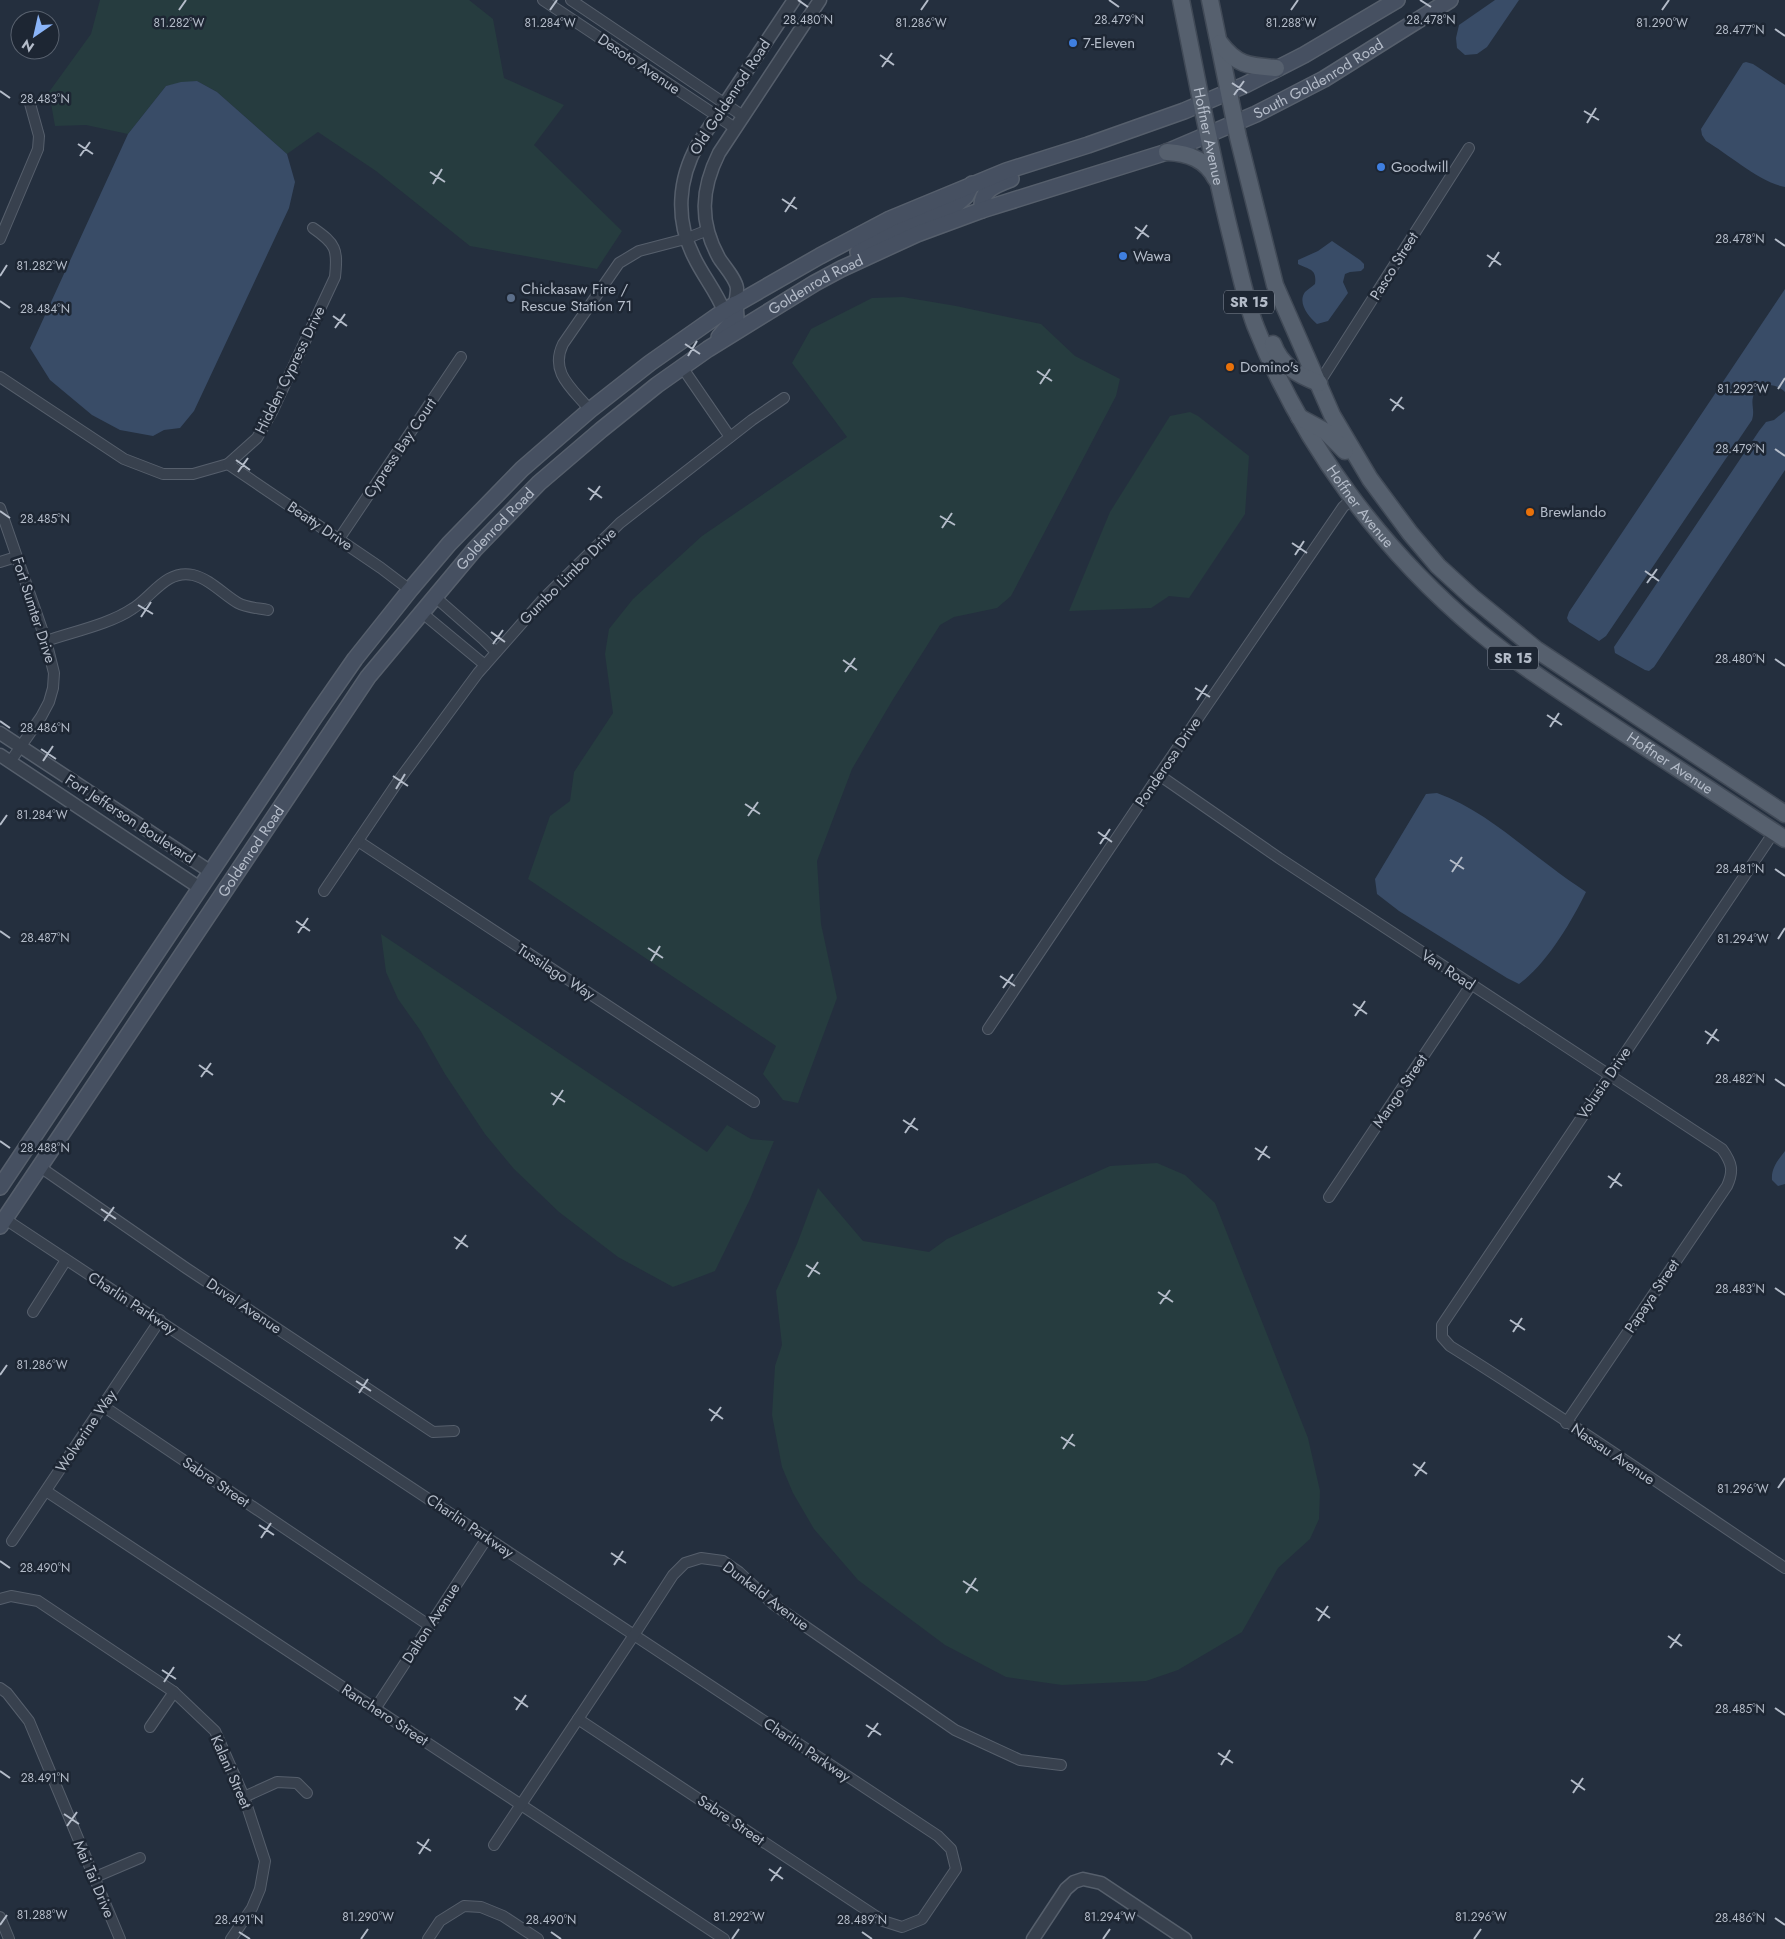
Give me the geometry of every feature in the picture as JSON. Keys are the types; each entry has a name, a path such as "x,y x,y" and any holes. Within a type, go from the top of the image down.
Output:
{"main road":[{"name":"Hoffner Avenue","path":"1181,0 1219,183 1254,322 1297,416 1330,467 1389,544 1418,576 1478,631 1552,685 1648,749 1781,833"},
{"name":"Hoffner Avenue","path":"1210,0 1236,123 1276,285 1332,415 1354,454 1396,517 1438,566 1509,629 1545,655 1785,814"},
{"name":"South Goldenrod Road","path":"1229,91 1304,55 1397,0"},
{"name":"South Goldenrod Road","path":"1236,123 1324,79 1450,0"},
{"path":"1219,42 1226,51 1243,64 1276,68"},
{"name":"Goldenrod Road","path":"0,1187 355,659 449,544 522,469 590,410 650,363 729,307 890,219 1006,171 1088,145 1202,103 1229,91"},
{"name":"Goldenrod Road","path":"2,1221 368,677 434,596 475,550 540,483 601,430 682,367 815,283 841,269 917,234 982,210 1167,152 1236,123"},
{"path":"982,210 981,201 987,192 998,184 1060,163 1088,145"},
{"path":"1167,152 1183,153 1206,164 1219,183"},
{"path":"841,269 861,249 899,229 957,204 966,196 972,184"},
{"path":"1241,276 1251,289 1276,354 1287,367 1318,383"},
{"path":"708,349 736,317 729,307"},
{"path":"1297,416 1331,436 1348,454 1382,506 1396,517"},
{"path":"224,892 221,881 223,870 304,750 316,715"},
{"path":"1648,749 1668,750 1748,803 1757,805 1765,801"},
{"path":"198,931 214,894 215,882 211,872"}],"street":[{"name":"Desoto Avenue","path":"543,0 735,128"},
{"name":"Desoto Avenue","path":"571,0 743,116"},
{"name":"Old Goldenrod Road","path":"794,0 716,116 690,159 684,176 681,195 685,239 694,259 719,298 729,307 737,286 719,256 708,230 705,214 706,185 710,170 735,128 820,0"},
{"path":"0,239 38,149 39,136 29,100"},
{"name":"Pasco Street","path":"1318,383 1469,148"},
{"name":"Hidden Cypress Drive","path":"0,377 124,459 163,474 193,474 228,464 257,438 272,412 335,277 337,256 329,240 314,228"},
{"path":"590,410 561,375 558,364 559,353 563,344 619,263 640,251 685,239 708,230"},
{"name":"Cypress Bay Court","path":"339,540 461,357"},
{"path":"682,367 730,437"},
{"name":"Gumbo Limbo Drive","path":"324,891 399,780 485,665 545,597 620,524 730,437 784,398"},
{"name":"Beatty Drive","path":"228,464 410,590"},
{"name":"Ponderosa Drive","path":"988,1029 1159,774 1343,507 1353,498"},
{"name":"Fort Sumter Drive","path":"0,508 46,641 54,673 53,688 49,702 41,717 21,747 5,759"},
{"path":"0,562 16,557"},
{"path":"46,641 118,616 143,602 162,583 183,575 193,575 204,580 241,604 268,610"},
{"path":"434,596 496,652"},
{"path":"421,612 485,665"},
{"path":"459,642 471,629"},
{"name":"Fort Jefferson Boulevard","path":"0,733 211,872"},
{"name":"Fort Jefferson Boulevard","path":"5,759 200,888"},
{"name":"Van Road","path":"1159,774 1279,858 1722,1149 1733,1168"},
{"name":"Volusia Drive","path":"1442,1337 1442,1325 1609,1076 1781,833"},
{"name":"Tussilago Way","path":"358,841 754,1102"},
{"name":"Mango Street","path":"1329,1197 1471,985"},
{"name":"Duval Avenue","path":"40,1167 178,1262 433,1432 454,1431"},
{"name":"Papaya Street","path":"1566,1423 1727,1186 1732,1176 1733,1168"},
{"name":"Charlin Parkway","path":"2,1221 160,1320 938,1836 951,1849 956,1868 922,1919 902,1927 883,1921"},
{"path":"32,1312 66,1260"},
{"name":"Wolverine Way","path":"12,1541 160,1320"},
{"name":"Nassau Avenue","path":"1442,1337 1450,1346 1523,1392 1566,1423 1785,1568"},
{"name":"Sabre Street","path":"103,1406 430,1626"},
{"name":"Ranchero Street","path":"46,1491 724,1939"},
{"name":"Dalton Avenue","path":"375,1709 487,1538"},
{"name":"Dunkeld Avenue","path":"494,1845 672,1575 685,1563 701,1558 723,1561 739,1572 773,1604 955,1730 1020,1760 1061,1765"},
{"name":"Kalani Street","path":"0,1599 11,1596 38,1601 174,1692 215,1731 244,1796 265,1861 260,1889 252,1908 231,1939"},
{"name":"Mai Tai Drive","path":"0,1688 7,1693 29,1722 120,1939"},
{"path":"150,1727 174,1692"},
{"name":"Sabre Street","path":"578,1719 883,1921"},
{"path":"244,1796 277,1782 297,1783 307,1793"},
{"path":"93,1878 140,1858"},
{"path":"1033,1939 1066,1888 1083,1878 1102,1883 1185,1939"},
{"path":"428,1939 440,1921 464,1906 481,1906 504,1916 538,1939"},
{"path":"0,1917 9,1939"}],"green space":[{"path":"100,0 469,0 493,19 504,78 564,105 534,145 622,231 597,269 470,246 376,171 318,132 287,154 217,92 197,81 166,86 128,134 86,125 55,126 49,92 91,34"},
{"path":"903,297 1041,324 1075,356 1120,379 1116,396 1011,596 997,608 954,617 940,625 852,769 817,861 821,924 837,998 798,1103 783,1100 763,1074 776,1046 528,879 550,816 570,801 574,772 613,713 605,654 609,629 633,599 702,536 847,437 792,363 811,329 872,298"},
{"path":"1190,412 1198,416 1249,456 1245,514 1189,598 1169,596 1151,608 1069,611 1110,512 1170,416"},
{"path":"381,934 707,1152 727,1125 751,1139 774,1141 750,1199 715,1271 673,1287 618,1257 559,1212 514,1169 485,1134 445,1074 420,1030 398,999 386,972"},
{"path":"1157,1163 1185,1175 1215,1203 1308,1438 1320,1491 1319,1519 1310,1539 1278,1568 1242,1632 1178,1670 1146,1681 1062,1685 1006,1677 945,1645 858,1580 814,1529 793,1493 782,1467 772,1415 775,1366 782,1345 776,1291 797,1244 818,1188 863,1241 929,1252 947,1239 1110,1166"}],"water":[{"path":"1495,0 1519,0 1487,47 1477,54 1465,55 1457,48 1456,38 1459,25"},
{"path":"1743,63 1753,64 1785,85 1785,187 1755,174 1706,141 1702,135 1701,129"},
{"path":"197,81 217,92 287,154 295,182 289,208 194,411 180,428 164,430 153,436 120,430 92,415 50,380 30,348 128,134 166,86 181,82"},
{"path":"1332,241 1360,260 1364,264 1364,268 1361,271 1345,274 1343,282 1348,293 1328,321 1317,324 1305,310 1302,301 1305,292 1315,284 1315,275 1312,271 1298,264 1298,260 1318,251"},
{"path":"1785,289 1785,392 1772,385 1767,385 1758,388 1755,392 1752,420 1606,636 1599,641 1569,622 1567,618 1569,612"},
{"path":"1785,411 1785,470 1654,667 1649,671 1645,670 1615,653 1614,647 1759,431 1766,422 1774,420"},
{"path":"1437,793 1483,816 1586,892 1557,942 1539,966 1519,984 1399,911 1377,894 1375,879 1426,794"},
{"path":"1785,1151 1785,1184 1778,1186 1772,1180 1773,1172"}],"place":[{"name":"7-Eleven","path":"1073,43"},
{"name":"Goodwill","path":"1381,167"},
{"name":"Wawa","path":"1123,256"},
{"name":"Chickasaw Fire / Rescue Station 71","path":"511,298"},
{"name":"Domino's","path":"1230,367"},
{"name":"Brewlando","path":"1530,512"}]}
